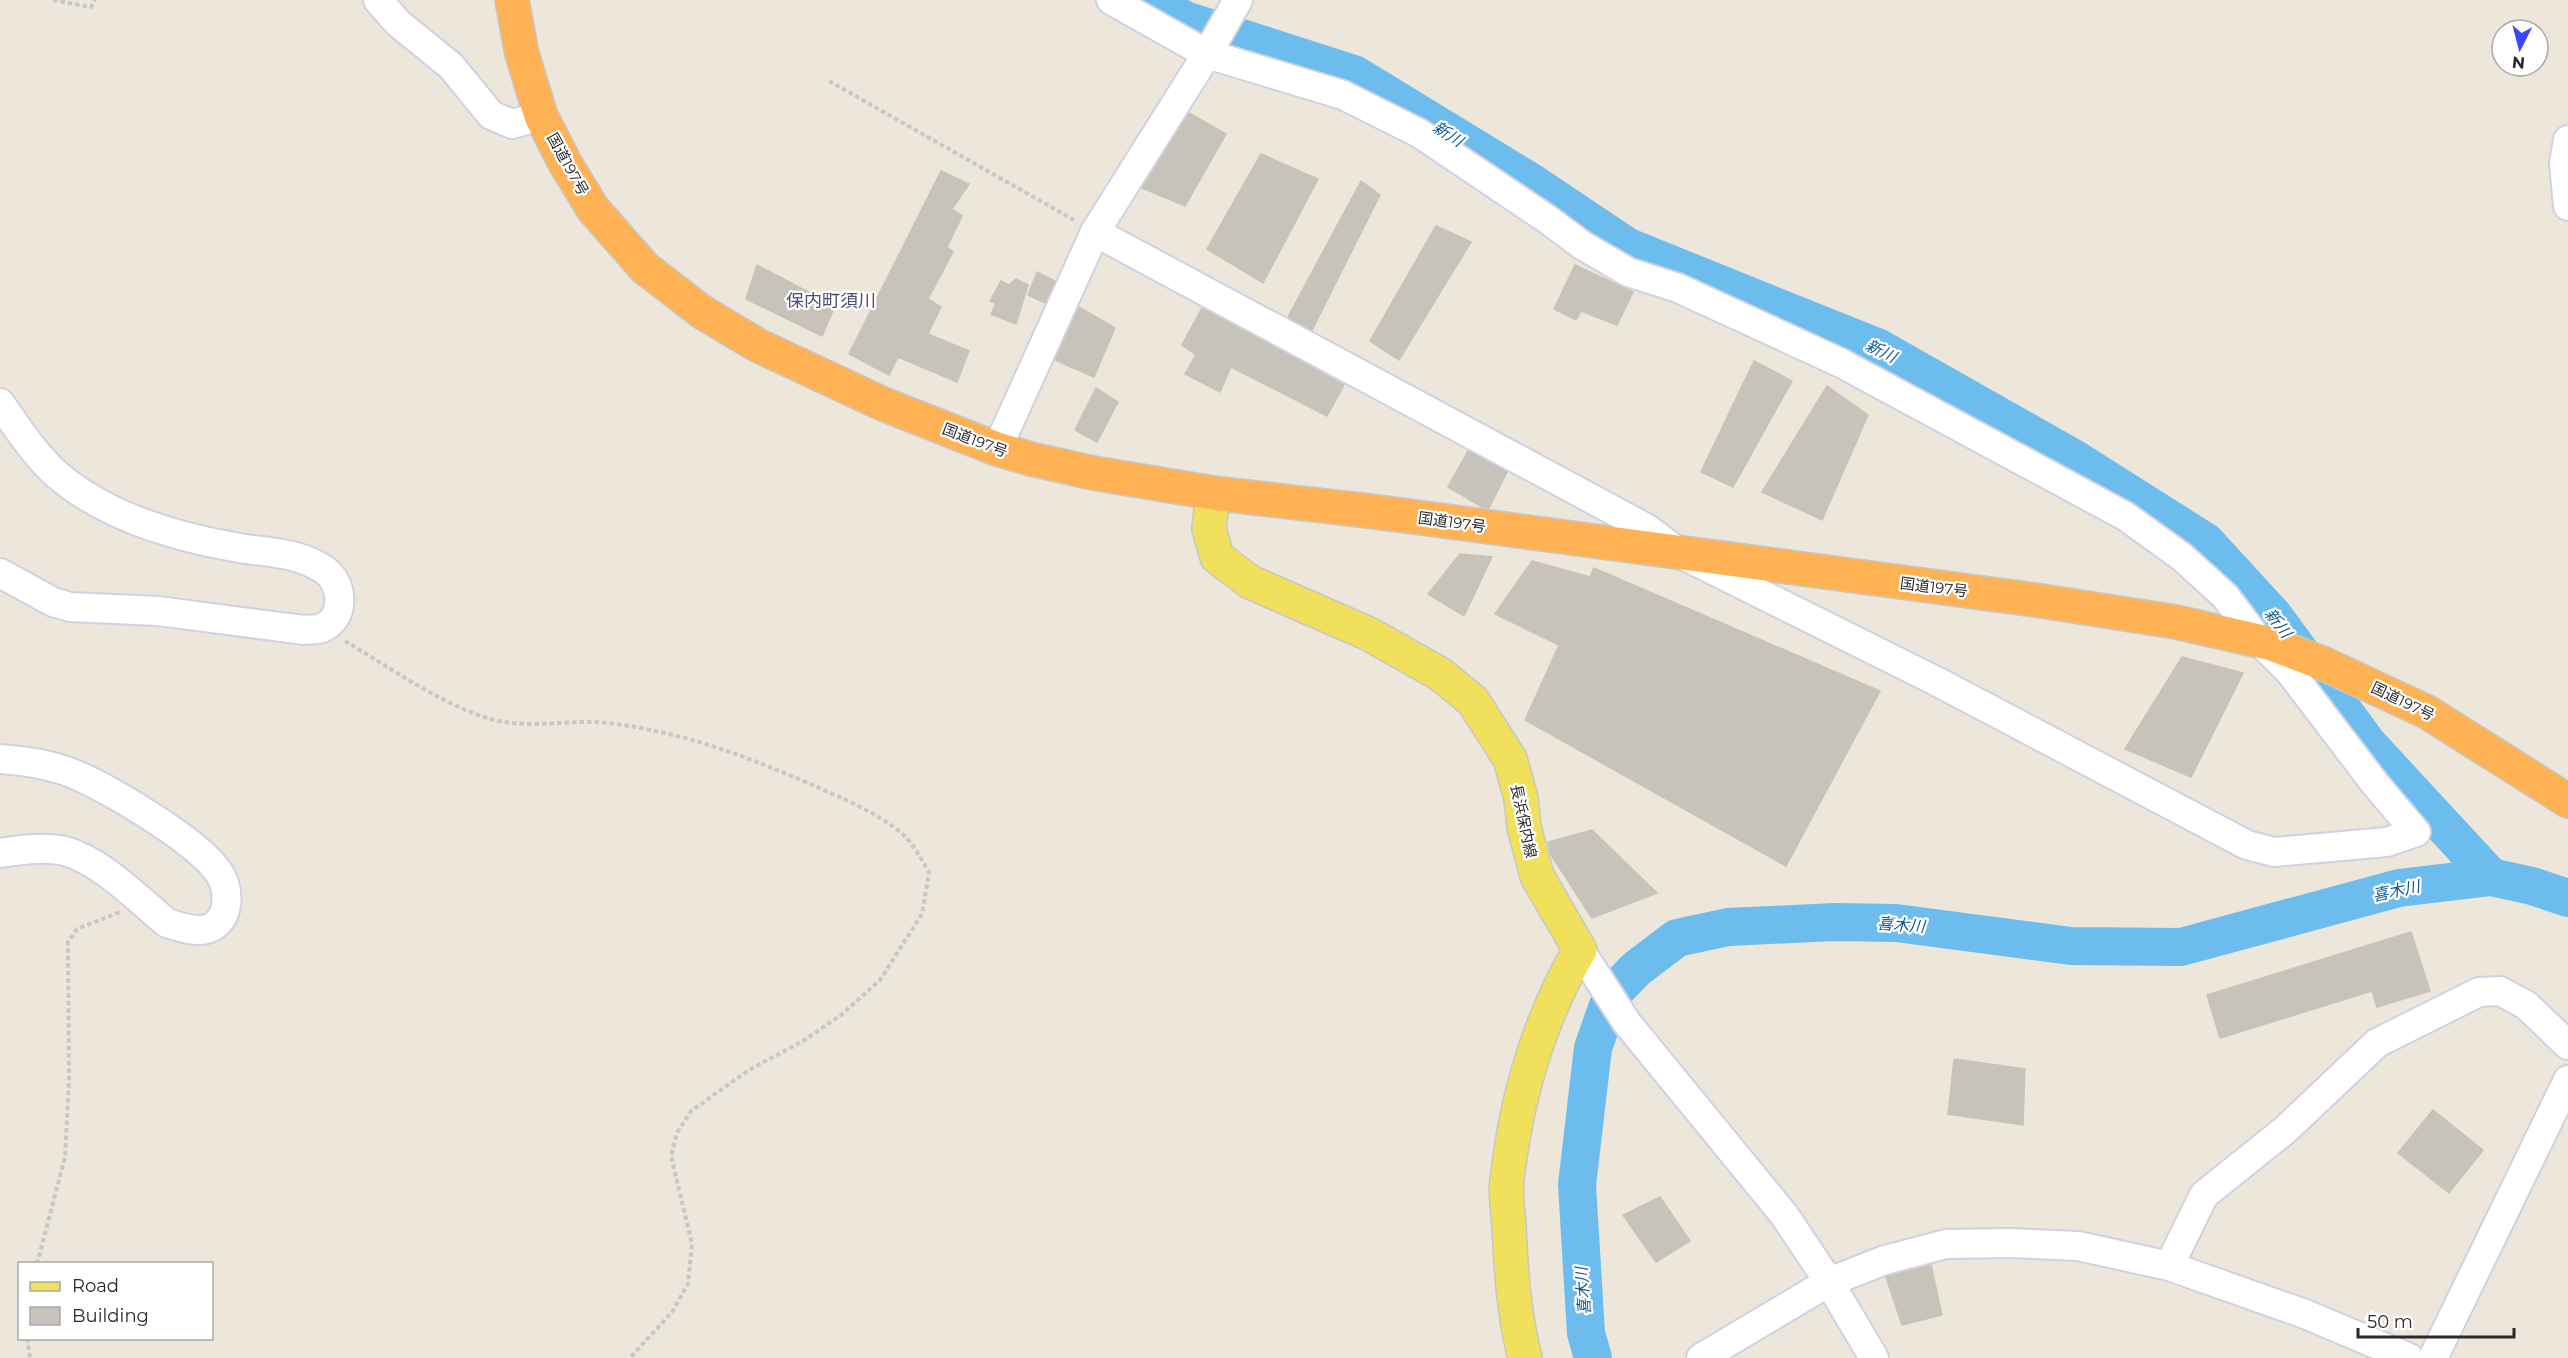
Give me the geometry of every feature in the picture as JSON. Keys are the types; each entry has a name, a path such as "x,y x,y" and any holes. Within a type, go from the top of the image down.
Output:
{"highway":[{"name":"国道197号","path":"512,0 522,54 541,116 565,163 593,209 645,268 702,312 759,346 862,394 997,449 1083,471 1213,493 1377,512 2035,600 2176,622 2265,642 2322,663 2427,711 2568,801"}],"main road":[{"name":"長浜保内線","path":"1213,493 1209,529 1217,557 1250,582 1379,640 1440,674 1473,701 1509,759 1521,798 1524,827 1537,876 1585,956"},
{"path":"1525,1358 1520,1340 1511,1262 1506,1183 1538,1038 1565,977 1585,956"}],"street":[{"path":"378,0 398,23 451,66 491,115 512,124 541,116"},
{"path":"1095,232 1646,528 1681,554 1925,676 2247,845 2274,852 2386,842 2416,832 2376,785 2290,672 2225,596 2182,557 2115,510 1841,363 1678,288 1628,272 1582,245 1548,219 1409,128 1343,95 1207,54 1111,0"},
{"path":"997,449 1095,232 1207,54 1238,0"},
{"path":"2568,140 2564,163 2568,206"},
{"path":"0,403 27,441 53,471 78,491 134,519 170,532 242,549 289,554 310,562 328,572 339,588 340,606 334,619 323,628 304,630 158,611 70,607 53,602 0,573"},
{"path":"0,759 46,765 67,771 124,800 200,853 217,870 225,886 227,903 221,917 211,927 193,930 179,927 167,923 102,870 82,857 63,850 22,850 0,853"},
{"path":"1585,956 1627,1023 1785,1216 1829,1282 1874,1358"},
{"path":"2169,1266 2204,1195 2285,1130 2377,1043 2478,992 2500,991 2526,1005 2568,1044"},
{"path":"2433,1358 2568,1080"},
{"path":"1701,1358 1829,1282 1886,1260 1946,1244 2010,1242 2078,1246 2169,1266 2305,1314 2401,1357"}],"path":[{"path":"53,0 91,7 95,0"},
{"path":"829,81 1095,232"},
{"path":"323,628 457,706 495,720 522,723 607,723 704,742 746,756 853,802 901,832 914,846 929,872 922,914 880,980 841,1015 803,1041 749,1070 691,1111 677,1133 671,1156 692,1244 688,1284 672,1312 630,1358"},
{"path":"37,1262 65,1157 69,1081 68,942 77,928 143,903"},
{"path":"27,1340 30,1358"}],"building":[{"path":"1189,113 1226,134 1185,206 1142,188"},
{"path":"1261,154 1318,179 1263,283 1207,249"},
{"path":"941,171 969,184 952,209 962,216 947,247 953,252 928,299 941,307 928,334 969,351 957,382 898,357 889,375 849,354"},
{"path":"1361,181 1380,195 1312,330 1288,317"},
{"path":"1436,226 1471,242 1399,360 1370,341"},
{"path":"757,265 835,306 822,336 746,299"},
{"path":"1575,265 1633,292 1617,325 1581,311 1576,320 1554,309"},
{"path":"1037,272 1055,281 1045,303 1028,295"},
{"path":"1016,279 1028,285 1016,324 991,314 996,303 990,301 1001,281 1009,285"},
{"path":"1079,307 1115,328 1094,377 1055,360"},
{"path":"1202,308 1344,385 1327,416 1231,367 1220,392 1185,374 1196,355 1182,345"},
{"path":"1754,361 1792,381 1733,487 1701,472"},
{"path":"1827,386 1868,415 1822,520 1762,492"},
{"path":"1096,388 1118,402 1097,442 1075,430"},
{"path":"1468,451 1507,472 1489,508 1482,507 1448,487"},
{"path":"1460,554 1492,557 1464,616 1428,594"},
{"path":"1532,561 1590,577 1594,568 1880,691 1786,866 1525,720 1559,645 1495,614"},
{"path":"2182,657 2243,673 2191,777 2125,749"},
{"path":"1592,830 1657,893 1592,918 1551,855 1548,842"},
{"path":"2411,932 2430,991 2377,1007 2372,991 2220,1038 2207,995"},
{"path":"1954,1059 2025,1069 2023,1125 1948,1114"},
{"path":"2433,1110 2483,1150 2449,1193 2398,1153"},
{"path":"1660,1197 1690,1241 1656,1262 1623,1215"},
{"path":"1931,1265 1942,1315 1902,1325 1886,1277"}],"waterway":[{"name":"新川","path":"1148,0 1185,20 1354,74 1534,184 1628,247 1879,348 2075,459 2206,542 2273,615 2368,744 2491,877"},
{"name":"喜木川","path":"1593,1358 1586,1333 1577,1185 1593,1048 1612,994 1636,969 1677,938 1728,927 1836,922 1896,923 2071,946 2181,947 2399,888 2491,877 2532,886 2568,898"}],"district":[{"name":"保内町須川","path":"831,301"}]}
